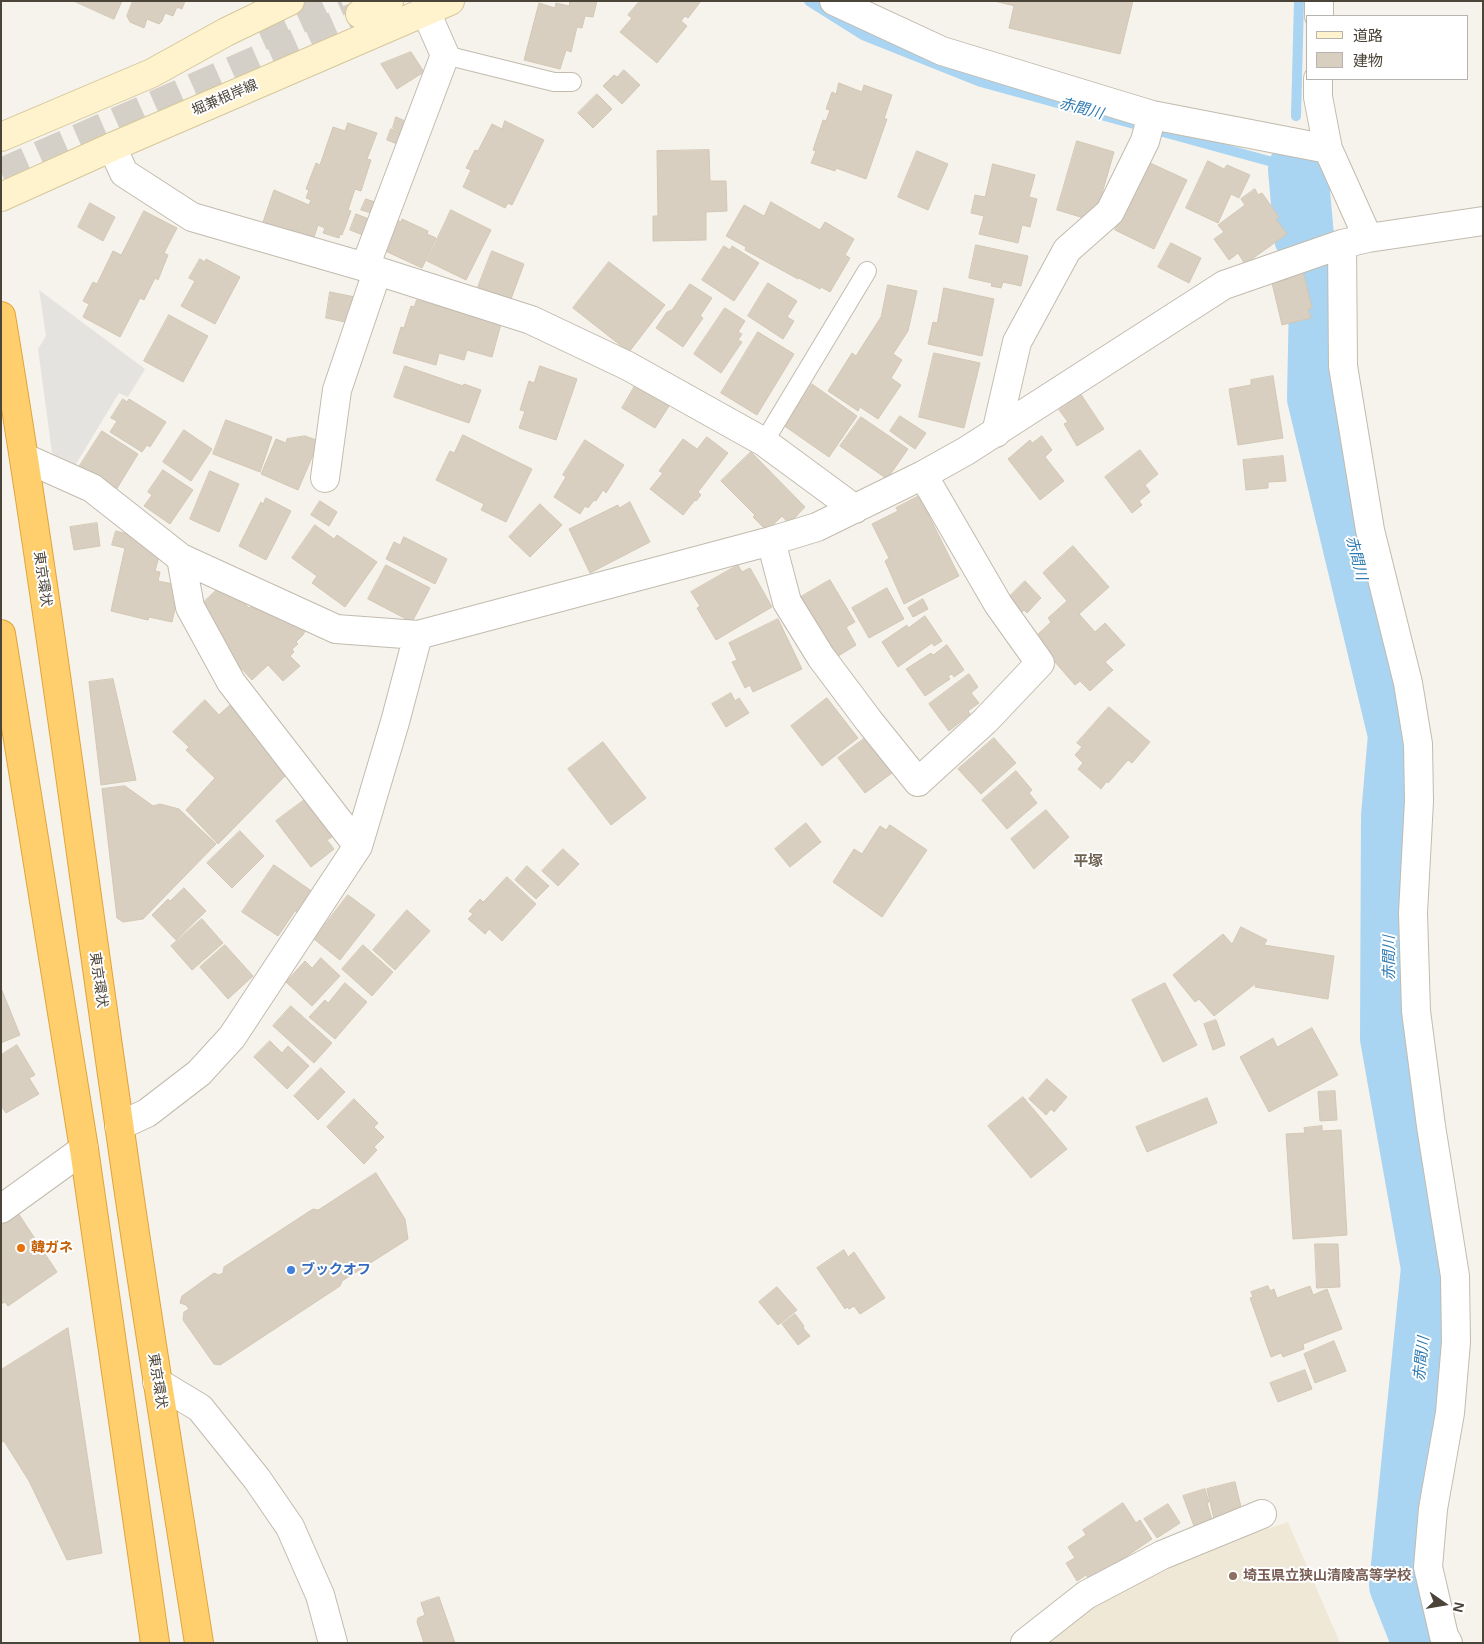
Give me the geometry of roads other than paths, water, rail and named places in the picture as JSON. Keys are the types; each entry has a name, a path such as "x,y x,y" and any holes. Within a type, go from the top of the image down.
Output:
{"highway":[{"name":"東京環状","path":"1,316 25,458 157,1382 199,1643"},
{"path":"1,634 84,1149 155,1643"}],"main road":[{"path":"1,137 152,73 226,32 290,1"},
{"path":"360,14 390,1"},
{"name":"堀兼根岸線","path":"1,197 112,147 438,7"}],"street":[{"path":"834,1 942,51 1152,115 1328,149"},
{"path":"1319,1 1319,15"},
{"path":"325,478 338,390 371,269 445,55 438,7"},
{"path":"1318,80 1318,97 1328,149 1368,238"},
{"path":"996,433 1017,342 1067,250 1110,212 1145,141 1152,115"},
{"path":"112,147 124,173 192,217 371,269 530,320 628,366 764,442 855,508"},
{"path":"25,458 92,488 181,558 336,629 418,635 817,527 923,475 996,433 1085,373 1224,285 1342,244 1368,238 1483,221"},
{"path":"1342,244 1343,366 1370,530 1408,683 1418,744 1419,801 1413,912 1416,1011 1431,1126 1455,1276 1456,1342 1450,1413 1433,1509 1428,1567 1444,1636 1448,1643"},
{"path":"771,541 787,602 821,657 918,782 985,721 1040,664 998,604 923,475"},
{"path":"181,558 190,607 231,682 358,846"},
{"path":"119,1126 146,1113 199,1073 232,1037 358,846 395,722 418,635"},
{"path":"1,1209 84,1149"},
{"path":"157,1382 200,1408 256,1479 290,1527 320,1595 333,1643"},
{"path":"1025,1643 1086,1595 1162,1555 1262,1514"}],"lane":[{"path":"445,55 554,82 572,82"},
{"path":"764,442 867,270"}],"waterway":[{"name":"赤間川","path":"809,1 863,35 981,82 1298,169"},
{"path":"1296,116 1299,1"},
{"name":"赤間川","path":"1298,169 1304,237"},
{"name":"赤間川","path":"1313,274 1319,299 1317,398 1398,735 1391,816 1390,1038 1431,1268 1399,1585 1422,1643"}],"tunnel":[{"path":"261,37 341,1"},
{"path":"1,172 360,14"}],"place":[{"name":"韓ガネ","path":"21,1248"},
{"name":"ブックオフ","path":"291,1270"},
{"name":"埼玉県立狭山清陵高等学校","path":"1233,1576"}],"district":[{"name":"平塚","path":"1088,862"}]}
